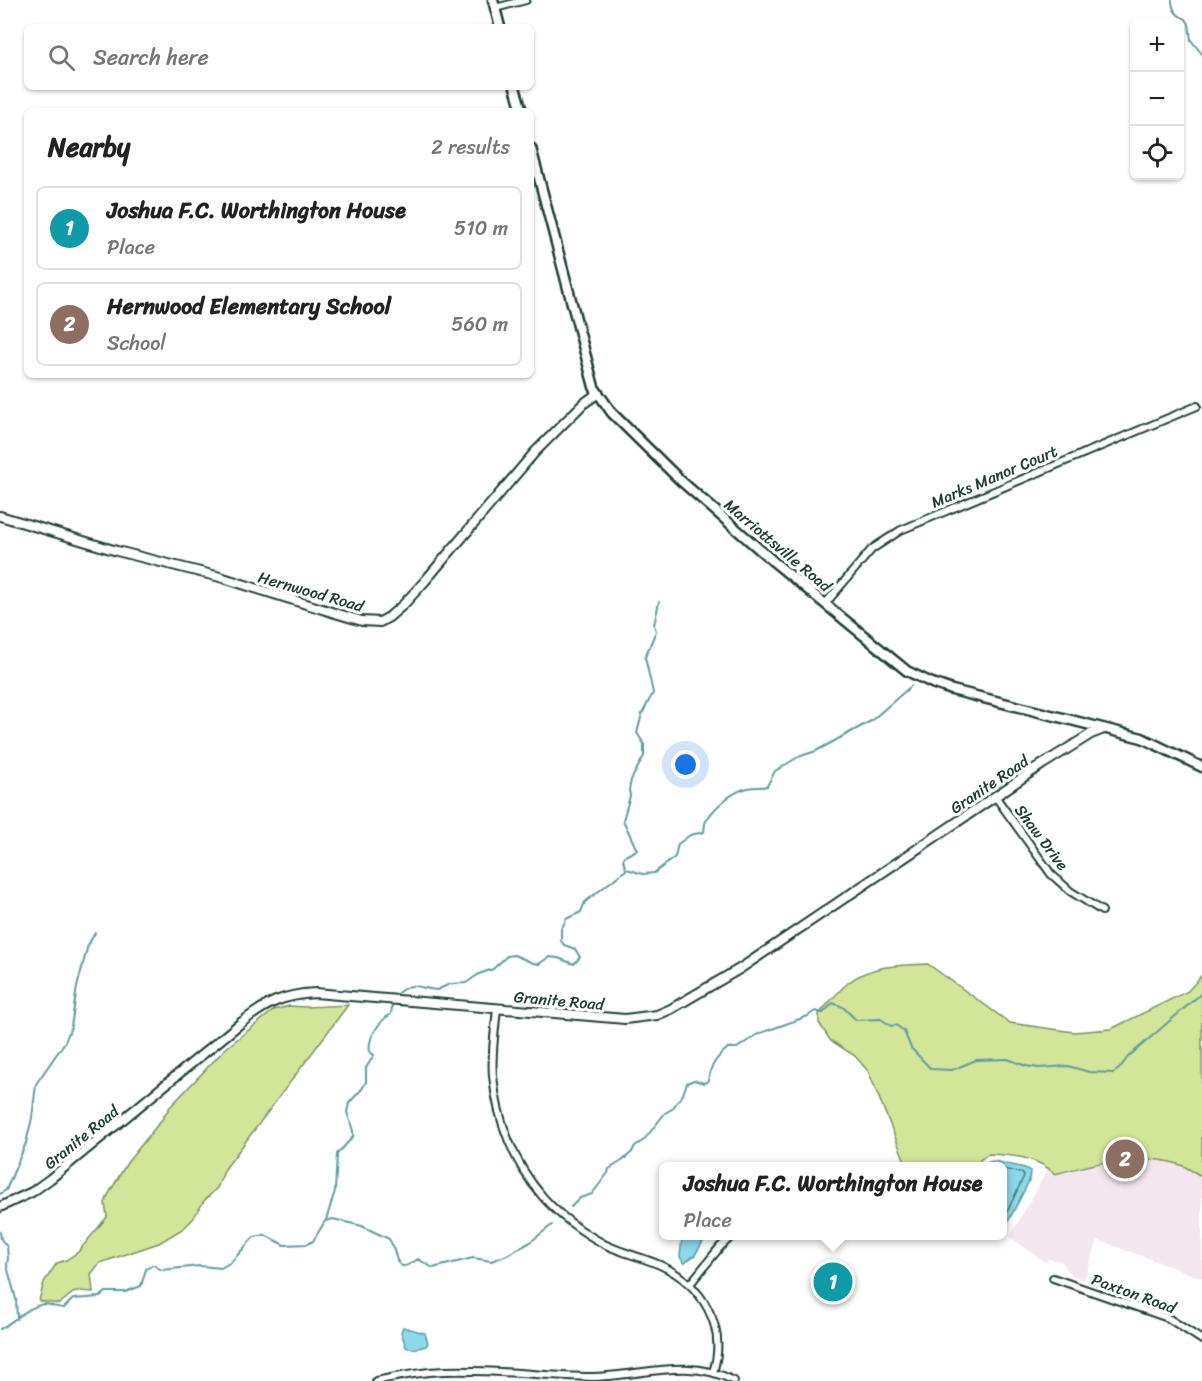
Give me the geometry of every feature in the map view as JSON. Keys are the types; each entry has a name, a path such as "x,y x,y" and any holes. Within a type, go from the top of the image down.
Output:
{"main road":[{"path":"494,4 499,24"},
{"path":"516,90 521,108"},
{"name":"Marriottsville Road","path":"534,159 597,394 634,436 680,480 756,548 892,661 923,680 964,693 1142,738 1202,767"}],"street":[{"path":"494,4 526,0"},
{"name":"Hernwood Road","path":"0,516 117,551 220,577 362,621 381,622 404,604 425,581 535,452 583,404 597,394"},
{"name":"Marks Manor Court","path":"825,604 872,549 902,530 1197,406"},
{"name":"Granite Road","path":"0,1207 32,1192 50,1179 242,1022 273,1001 297,994 315,993 625,1019 643,1018 664,1012 741,968 995,796 1091,734 1104,729"},
{"name":"Shaw Drive","path":"995,796 1051,874 1070,891 1102,911"},
{"path":"497,1008 493,1057 496,1097 507,1136 529,1178 555,1209 586,1233 621,1252 658,1264 690,1284 706,1304 716,1329 718,1352 713,1372"},
{"path":"690,1284 728,1240"},
{"name":"Paxton Road","path":"1053,1278 1168,1318 1202,1340"},
{"path":"376,1381 412,1374 446,1371 591,1377 683,1367 713,1372 734,1381"}],"shaded area":[{"path":"1202,1057 1202,1278 1098,1240 1084,1280 1072,1275 1061,1261 1050,1259 1045,1262 1010,1237 1051,1163"}],"green space":[{"path":"928,964 1010,1023 1074,1032 1111,1029 1188,991 1202,975 1202,1176 1181,1165 1150,1159 1118,1160 1055,1174 1033,1160 997,1154 988,1154 980,1162 905,1162 868,1071 855,1056 830,1040 819,1023 819,1014 836,994 857,977 876,969"},
{"path":"348,1005 225,1169 217,1188 184,1228 159,1243 100,1263 91,1274 93,1292 73,1293 59,1304 39,1301 44,1282 57,1263 78,1252 107,1217 105,1203 127,1163 169,1108 226,1048 274,1010 289,1006"}],"water":[{"path":"1007,1164 1030,1171 1029,1181 1009,1220 1007,1219"},
{"path":"682,1240 704,1240 695,1255 684,1263 680,1257"},
{"path":"403,1327 425,1333 428,1343 426,1346 414,1349 406,1347 401,1332"}],"waterway":[{"path":"1172,0 1176,12 1189,24 1191,40 1202,54"},
{"path":"626,869 623,860 625,856 637,850 623,820 630,796 631,780 644,756 644,744 637,733 642,714 653,693 645,657 656,631 654,625 659,602"},
{"path":"394,996 410,986 437,990 450,984 466,983 479,974 493,969 507,956 514,955 539,964 549,957 574,964 580,957 575,949 564,945 561,941 561,929 566,919 581,912 585,902 627,869 643,874 654,873 675,857 678,844 690,835 704,832 707,819 720,804 742,790 767,786 775,771 871,721 911,686"},
{"path":"0,1194 6,1190 26,1143 36,1084 65,1042 71,1027 77,987 88,945 95,933"},
{"path":"571,1207 580,1198 592,1194 609,1169 622,1161 635,1146 644,1140 665,1113 672,1109 683,1094 687,1083 694,1080 704,1083 708,1081 710,1071 728,1048 737,1048 758,1034 808,1016 815,1011 823,1013 833,1003 843,1007 856,1020 881,1019 891,1026 896,1025 904,1031 911,1048 931,1069 952,1070 976,1060 1008,1059 1039,1068 1068,1066 1089,1072 1113,1073 1128,1057 1202,993"},
{"path":"326,1220 335,1191 337,1154 353,1137 347,1112 349,1103 366,1082 366,1068 374,1055 370,1052 372,1036 378,1026 391,1014 392,1006"},
{"path":"0,1329 38,1305 46,1304 64,1308 73,1299 100,1297 106,1292 125,1292 141,1286 146,1269 153,1265 162,1270 200,1266 221,1268 231,1262 254,1237 265,1235 284,1245 307,1244 313,1241 325,1221 333,1219 362,1226 389,1239 400,1265 404,1266 418,1259 433,1268 473,1258 491,1261 505,1256 529,1243 552,1225"},
{"path":"0,1232 1,1239 7,1247 7,1266 16,1299 17,1319"}],"place":[{"name":"Hernwood Elementary School","path":"1125,1159"},
{"name":"Joshua F.C. Worthington House","path":"833,1282"}]}
